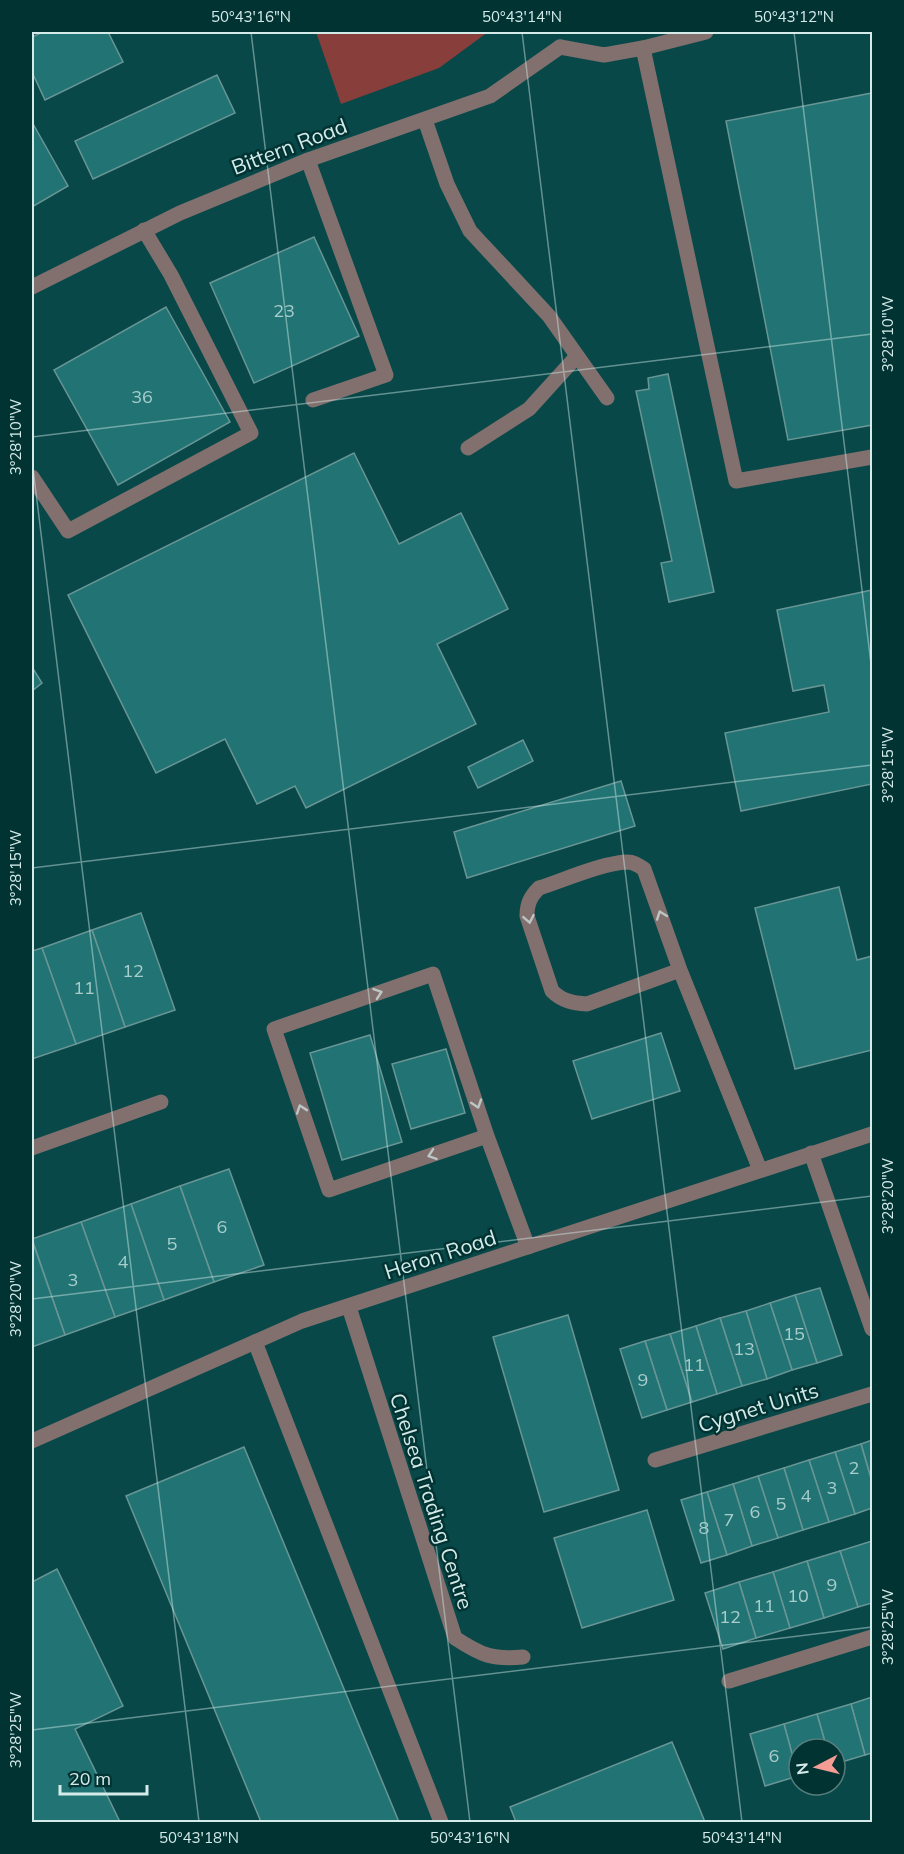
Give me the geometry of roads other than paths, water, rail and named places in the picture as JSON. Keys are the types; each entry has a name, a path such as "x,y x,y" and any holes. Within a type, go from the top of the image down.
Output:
{"street":[{"path":"558,39 604,55 706,32"},
{"name":"Bittern Road","path":"32,287 180,213 308,160 490,96 558,39"},
{"path":"643,48 736,481 873,457"},
{"path":"425,120 447,184 470,231 549,316 607,398"},
{"path":"308,160 386,375 313,400"},
{"path":"32,477 68,531 251,433 171,275 144,230"},
{"path":"468,448 529,409 578,356"},
{"path":"680,970 587,1004 573,1003 558,997 552,991 527,916 527,904 539,888 597,869 626,862 636,863 644,869 680,970 760,1170"},
{"path":"488,1136 329,1191 274,1029 433,974 528,1247"},
{"path":"32,1148 160,1102"},
{"name":"Heron Road","path":"32,1441 302,1321 873,1134"},
{"path":"811,1153 873,1329"},
{"name":"Chelsea Trading Centre","path":"349,1307 455,1638 474,1651 499,1659 523,1657"},
{"path":"255,1342 441,1822"},
{"name":"Cygnet Units","path":"655,1460 873,1394"},
{"path":"729,1681 873,1637"}]}
